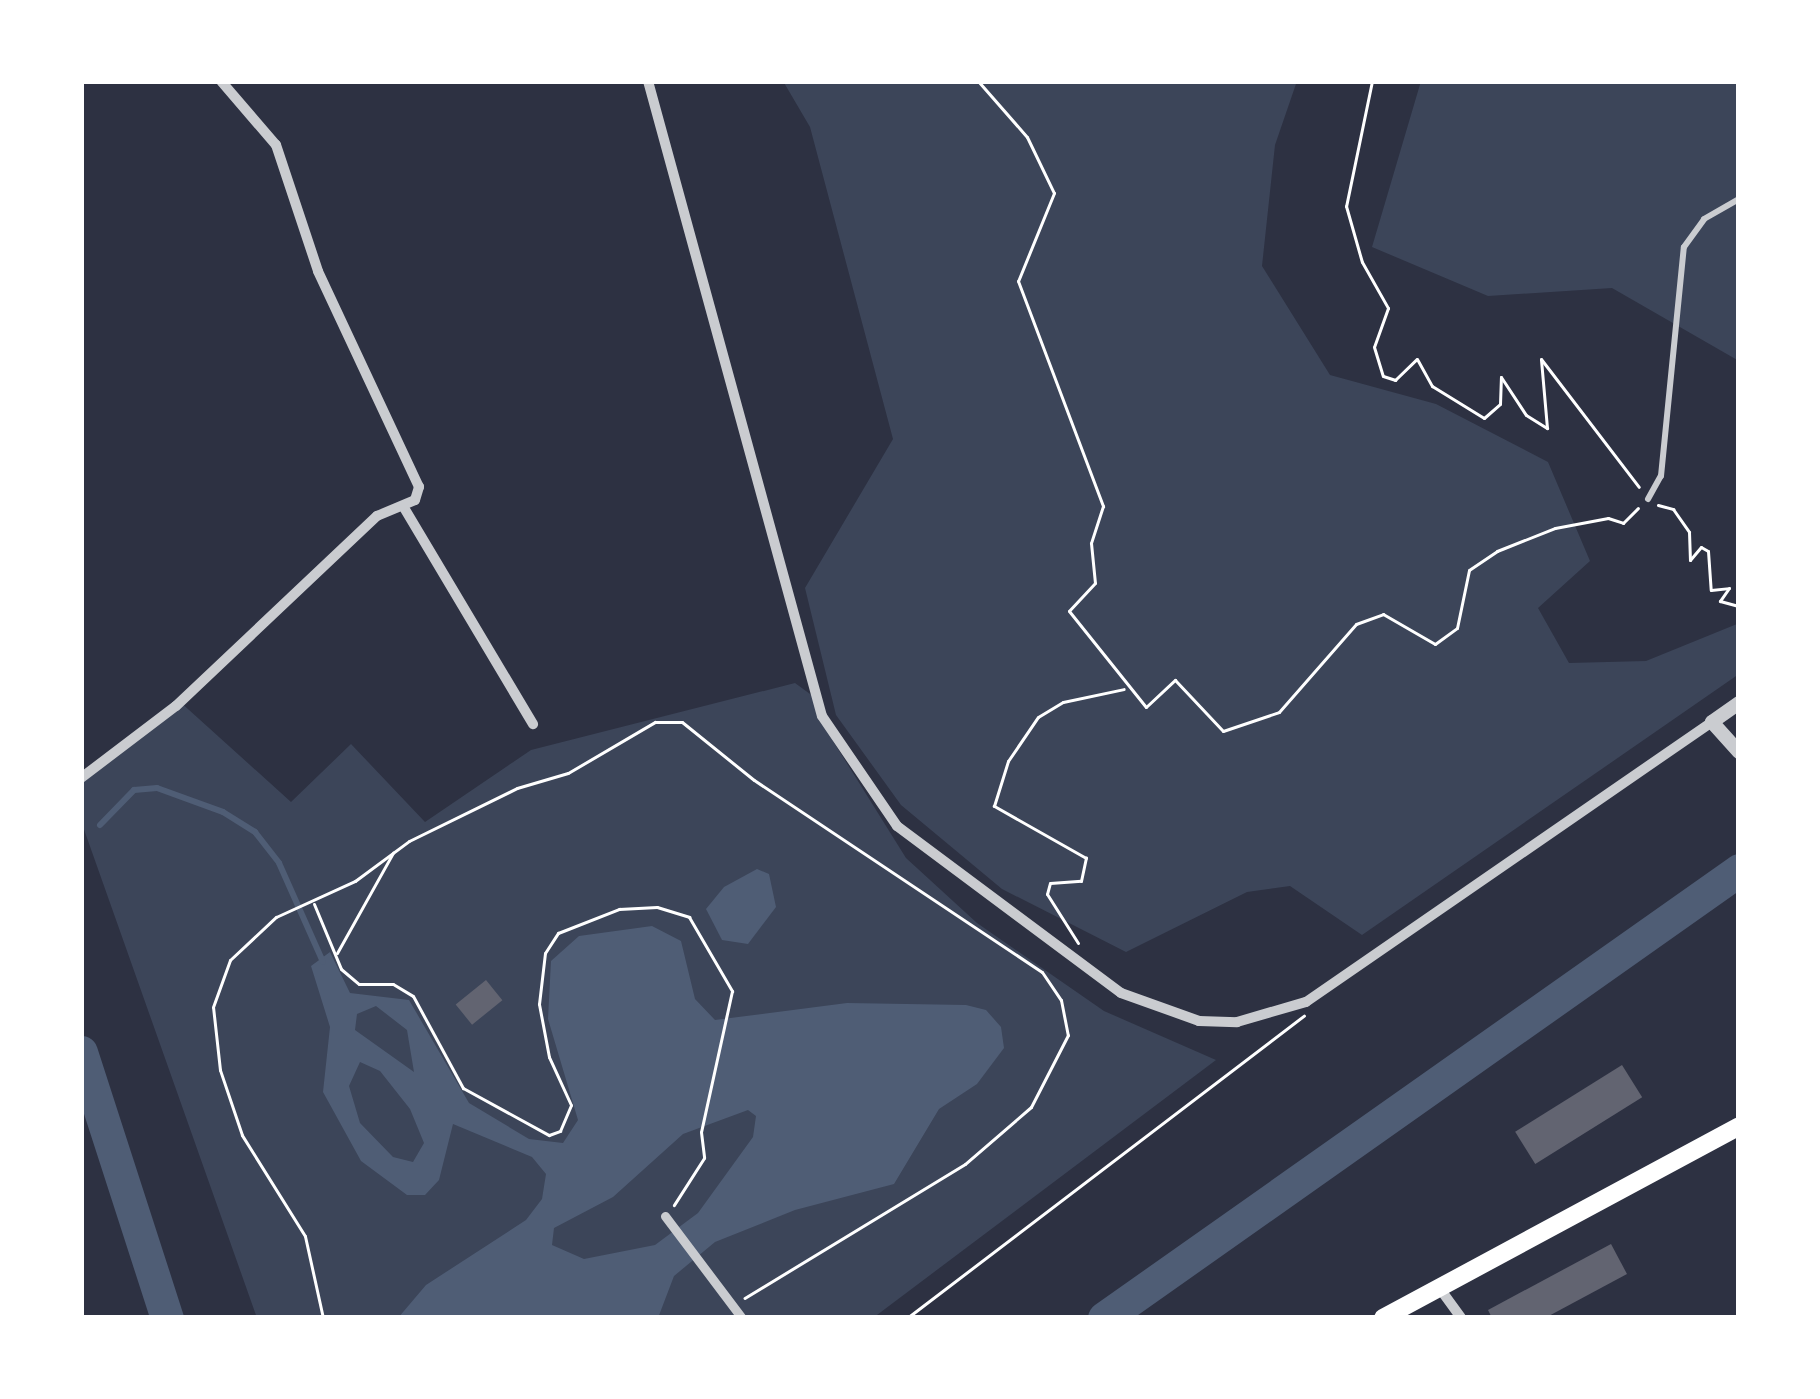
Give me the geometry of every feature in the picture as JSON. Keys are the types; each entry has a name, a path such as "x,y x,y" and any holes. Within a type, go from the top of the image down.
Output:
{"main road":[{"path":"1384,1318 1436,1283 1739,1126"}],"street":[{"path":"81,778 176,706 377,516 415,500 419,487 317,271 276,145 221,81"},
{"path":"648,81 822,716 897,826 1121,993 1199,1022 1237,1022 1306,1002 1739,704"},
{"path":"403,506 533,724"},
{"path":"1712,722 1734,746"},
{"path":"665,1216 742,1318"},
{"path":"1436,1283 1461,1318"}],"lane":[{"path":"1648,499 1661,476 1684,247 1704,218 1739,199"}],"path":[{"path":"978,81 1027,137 1051,181 1047,215 1024,251 1018,281 1103,506 1091,543 1095,583 1069,611 1124,689 1146,707 1175,680 1223,731 1280,712 1357,624 1383,614 1435,644 1456,628 1469,570 1483,560 1555,528 1608,518 1623,523 1648,499"},
{"path":"1372,81 1346,206 1363,262 1388,308 1374,347 1383,376 1395,380 1417,359 1432,386 1484,418 1500,404 1501,377 1526,415 1547,428 1540,359 1648,499 1678,515 1690,532 1690,560 1701,547 1708,551 1711,590 1729,588 1720,601 1739,606"},
{"path":"1067,952 1079,942 1047,895 1050,883 1081,881 1086,858 1003,815 994,806 997,790 1038,717 1063,701 1124,689"},
{"path":"323,1318 305,1236 242,1135 214,1048 216,988 230,960 277,917 311,903 393,853 517,788 568,773 656,722 682,722 754,780 1042,972 1061,1000 1068,1035 1031,1107 965,1164 733,1305"},
{"path":"336,955 393,853"},
{"path":"311,903 336,955 359,984 393,984 413,995 463,1088 549,1135 560,1131 571,1105 549,1057 539,1004 545,953 558,933 619,909 689,916 732,991 701,1132 699,1175 665,1216"},
{"path":"907,1318 1304,1020 1306,1002"}],"shaded area":[{"path":"783,81 1297,81 1275,145 1262,266 1330,375 1436,404 1548,462 1590,561 1538,608 1569,663 1646,661 1737,624 1739,674 1362,935 1290,886 1247,892 1126,952 1002,889 901,805 836,715 805,588 893,439 810,127"},
{"path":"1421,81 1739,81 1739,361 1612,288 1488,296 1372,247"},
{"path":"795,683 821,702 833,741 906,858 977,923 1104,1011 1216,1060 873,1318 257,1318 81,821 81,780 178,700 291,802 351,744 425,822 531,750"},
{"path":"757,869 769,874 776,907 748,944 722,940 706,909 724,887"},
{"path":"652,926 681,941 695,999 715,1020 847,1003 966,1005 986,1010 1001,1027 1004,1048 977,1084 939,1109 894,1184 795,1210 715,1242 674,1276 658,1318 398,1318 426,1285 526,1220 542,1199 546,1174 532,1157 453,1124 439,1180 425,1195 407,1195 361,1161 323,1092 330,1027 311,966 330,952 350,993 409,1000 469,1103 529,1139 563,1143 578,1120 548,1019 551,961 579,936","holes":["376,1006 407,1030 414,1072 355,1030 357,1014","360,1062 380,1071 410,1109 424,1143 413,1162 393,1157 360,1123 349,1086","748,1110 756,1116 753,1137 698,1213 655,1245 584,1259 552,1245 554,1228 613,1197 683,1134"]}],"building":[{"path":"486,980 502,1000 472,1025 456,1005"},
{"path":"1622,1065 1642,1097 1535,1164 1515,1132"},
{"path":"1611,1244 1627,1274 1545,1318 1492,1318 1488,1310"}],"waterway":[{"path":"100,825 134,790 157,788 223,812 255,832 279,863 323,962"},
{"path":"1104,1318 1739,870"},
{"path":"81,1052 167,1318"}]}
